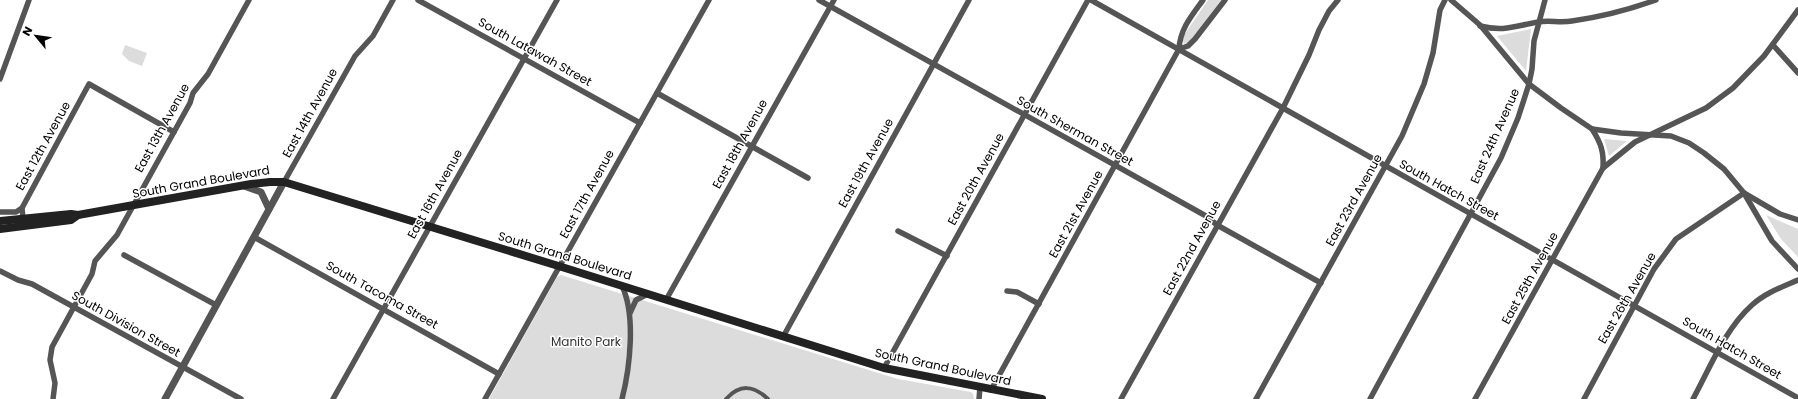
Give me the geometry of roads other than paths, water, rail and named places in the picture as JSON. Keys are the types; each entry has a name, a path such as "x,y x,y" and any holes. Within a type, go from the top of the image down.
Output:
{"main road":[{"name":"South Grand Boulevard","path":"0,229 71,220 78,216 244,186 270,182 284,182 884,368 1042,399"},
{"name":"South Grand Boulevard","path":"0,222 71,214 78,216"}],"street":[{"path":"0,79 30,0"},
{"name":"East 13th Avenue","path":"53,399 55,383 50,360 52,347 92,274 95,261 117,235 190,103 193,93 208,74 249,0"},
{"name":"East 14th Avenue","path":"165,399 352,60 373,36 393,0"},
{"name":"South Latawah Street","path":"418,0 640,122"},
{"name":"East 16th Avenue","path":"333,399 557,0"},
{"name":"East 17th Avenue","path":"485,399 709,0"},
{"name":"South Sherman Street","path":"819,0 1206,216 1217,225 1321,282"},
{"name":"East 18th Avenue","path":"666,300 834,0"},
{"name":"East 19th Avenue","path":"783,337 969,0"},
{"name":"South Hatch Street","path":"1089,0 1179,49 1552,261 1796,396"},
{"name":"East 20th Avenue","path":"884,368 1089,0"},
{"path":"1203,0 1182,31 1179,38 1179,49 1188,46 1195,39 1224,0"},
{"name":"East 22nd Avenue","path":"1121,399 1283,108 1326,18 1338,0"},
{"name":"East 23rd Avenue","path":"1256,399 1402,136 1422,89 1433,53 1440,10 1445,0"},
{"path":"1451,0 1480,26 1529,84 1560,108 1592,129 1621,133 1671,136 1689,143 1704,153 1724,169 1744,193 1772,241 1798,269"},
{"name":"East 24th Avenue","path":"1370,399 1470,215 1500,158 1518,118 1529,84 1532,69 1534,41 1545,0"},
{"path":"1480,26 1494,30 1510,29 1539,22 1571,21 1605,16 1624,12 1656,0"},
{"path":"1651,134 1712,104 1742,78 1773,45 1798,10"},
{"path":"1773,45 1798,73"},
{"name":"East 21st Avenue","path":"991,390 1179,49"},
{"name":"East 12th Avenue","path":"23,219 22,208 89,84 174,132"},
{"path":"657,93 808,178"},
{"name":"East 25th Avenue","path":"1592,129 1601,142 1604,153 1603,168"},
{"name":"East 25th Avenue","path":"1475,399 1603,168 1635,142 1651,134"},
{"path":"244,186 261,192 269,209"},
{"path":"1744,193 1780,214 1798,220"},
{"name":"East 26th Avenue","path":"1584,399 1654,269 1676,239 1744,193"},
{"path":"0,212 16,212 22,208"},
{"path":"898,230 947,256"},
{"name":"South Tacoma Street","path":"254,237 384,308 499,374"},
{"path":"124,256 216,305"},
{"name":"South Division Street","path":"0,271 18,280 32,284 241,399"},
{"path":"1693,399 1731,329 1753,304 1770,293 1798,280"},
{"path":"622,286 628,300 630,356 622,399"},
{"path":"1006,291 1017,292 1039,304"},
{"path":"629,315 636,300 648,294"},
{"path":"726,399 738,389 747,387 757,390 768,399"},
{"path":"979,399 980,387"}],"park label":[{"name":"Manito Park","path":"586,342"}]}
